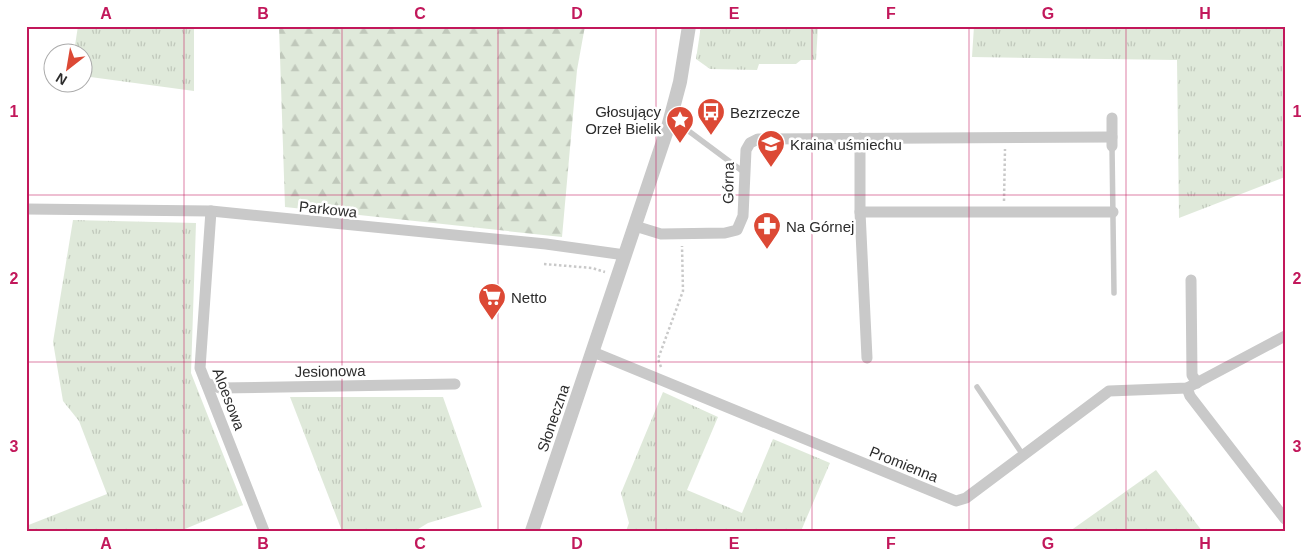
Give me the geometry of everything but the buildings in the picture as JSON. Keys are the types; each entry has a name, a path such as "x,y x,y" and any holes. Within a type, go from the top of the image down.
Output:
{"street":[{"path":"618,276 669,122 680,82 689,26"},
{"path":"1112,118 1112,141"},
{"path":"860,138 860,212 867,358"},
{"name":"Górna","path":"635,226 662,234 734,232 741,225 744,216 747,148 755,139 860,138 1112,141"},
{"name":"Parkowa","path":"26,209 211,211 594,250 625,255"},
{"name":"Aloesowa","path":"211,211 200,368 264,531"},
{"path":"860,212 1113,212"},
{"name":"Słoneczna","path":"532,531 618,276"},
{"path":"1191,280 1192,385 1190,396 1285,519"},
{"name":"Promienna","path":"593,352 956,501 966,498 1109,391 1192,385 1285,336"},
{"name":"Jesionowa","path":"206,383 220,388 455,384"}],"lane":[{"path":"669,122 690,132 745,173"},
{"path":"1112,141 1114,293"},
{"path":"977,387 1023,455"}],"path":[{"path":"1004,212 1005,146"},
{"path":"667,383 658,359 683,291 682,243 674,243"},
{"path":"592,268 594,250"},
{"path":"544,264 592,268 618,276"}],"green space":[{"path":"78,26 194,26 194,91 92,77 92,42 76,42"},
{"path":"279,26 585,26 577,70 562,237 285,207"},
{"path":"701,26 818,26 816,60 801,60 796,64 759,64 757,70 710,69 696,59"},
{"path":"974,26 1285,26 1285,177 1179,218 1177,60 972,57"},
{"path":"73,220 196,223 191,373 243,505 180,531 26,531 26,526 107,494 79,421 63,401 53,342"},
{"path":"663,392 718,417 687,490 742,513 773,439 830,463 801,531 626,531 629,523 621,493"},
{"path":"290,397 443,397 482,507 428,523 415,531 342,531"},
{"path":"1156,470 1202,531 1070,531"}],"place":[{"name":"Bezrzecze","path":"711,136"},
{"name":"Głosujący Orzeł Bielik","path":"680,144"},
{"name":"Kraina uśmiechu","path":"771,168"},
{"name":"Na Górnej","path":"767,250"},
{"name":"Netto","path":"492,321"}]}
